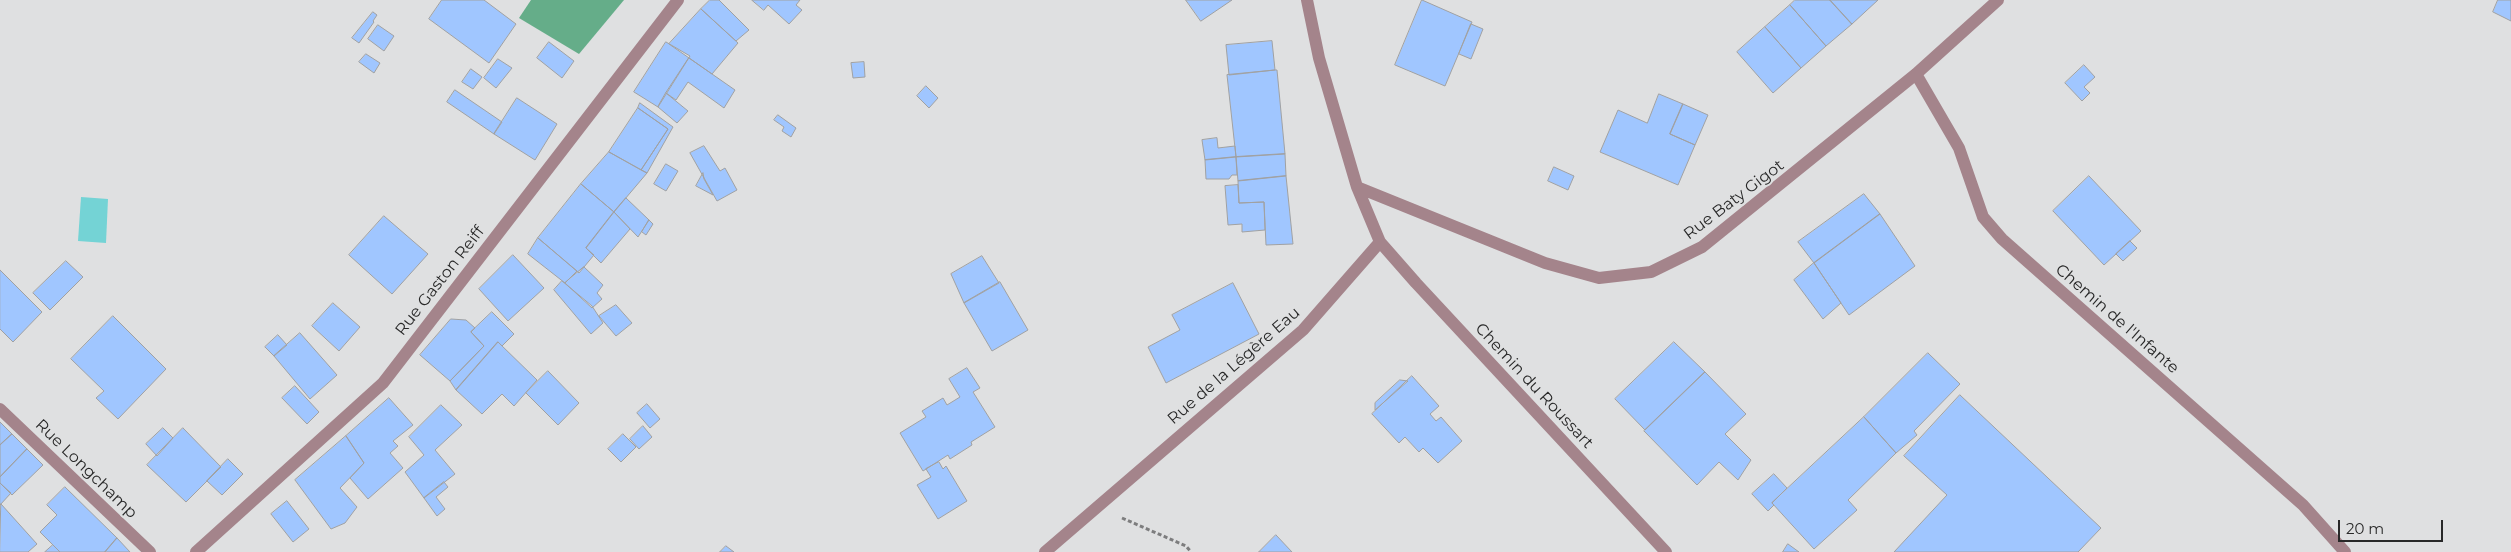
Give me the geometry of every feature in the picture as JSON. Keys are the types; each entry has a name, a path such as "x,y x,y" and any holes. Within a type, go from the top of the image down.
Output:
{"street":[{"name":"Rue Gaston Reiff","path":"196,552 383,383 678,0"},
{"path":"1307,0 1319,58 1357,187 1380,242"},
{"name":"Rue Baty Gigot","path":"1357,187 1545,264 1599,278 1651,272 1702,247 1916,74 1998,0"},
{"name":"Chemin de l'Infante","path":"1916,74 1959,148 1983,217 2002,239 2303,505 2345,552"},
{"name":"Rue de la Légère Eau","path":"1045,552 1303,330 1380,242"},
{"name":"Chemin du Roussart","path":"1380,242 1666,552"},
{"name":"Rue Longchamp","path":"0,409 150,552"}],"path":[{"path":"1106,498 1121,518 1186,546 1191,552"}],"green space":[{"path":"531,0 624,0 579,54 519,18"}],"water":[{"path":"81,197 108,199 106,243 78,241"}],"building":[{"path":"442,0 484,0 516,24 489,63 429,19"},
{"path":"710,0 719,0 749,30 736,41 701,9"},
{"path":"752,0 800,0 796,5 802,10 789,24 768,5 764,10"},
{"path":"1186,0 1232,0 1201,21"},
{"path":"1422,0 1472,22 1445,86 1395,65"},
{"path":"1795,0 1830,0 1852,24 1826,46 1790,5"},
{"path":"1830,0 1878,0 1852,24"},
{"path":"2498,0 2511,0 2511,21 2493,12"},
{"path":"1790,5 1826,46 1801,68 1765,27"},
{"path":"701,9 738,43 712,74 669,44"},
{"path":"373,12 377,15 374,22 359,43 352,38"},
{"path":"1471,24 1483,29 1471,59 1459,54"},
{"path":"378,25 394,36 384,51 368,39"},
{"path":"1765,27 1801,68 1773,93 1737,52"},
{"path":"1272,41 1275,70 1229,75 1226,45"},
{"path":"549,42 574,61 562,78 537,58"},
{"path":"666,42 690,56 658,107 634,92"},
{"path":"366,54 380,63 374,73 359,62"},
{"path":"689,58 735,90 724,108 688,82 676,100 666,93"},
{"path":"498,59 512,68 496,88 484,78"},
{"path":"864,62 865,77 853,78 851,63"},
{"path":"2084,65 2095,77 2084,87 2090,93 2082,101 2065,83"},
{"path":"471,69 482,77 473,89 462,82"},
{"path":"1277,70 1285,154 1236,157 1227,75"},
{"path":"926,86 938,98 929,108 917,96"},
{"path":"455,90 502,122 494,134 447,102"},
{"path":"666,93 688,111 677,123 658,107"},
{"path":"1659,94 1683,104 1670,134 1695,145 1678,185 1600,152 1618,110 1647,123"},
{"path":"517,98 557,124 535,160 494,134"},
{"path":"640,103 673,127 647,173 641,170 668,129 638,108"},
{"path":"1683,104 1708,115 1695,145 1670,134"},
{"path":"638,108 668,129 641,170 609,152"},
{"path":"778,115 796,128 791,137 782,131 784,127 774,120"},
{"path":"1217,138 1218,148 1235,146 1236,157 1205,160 1202,140"},
{"path":"704,146 720,171 725,168 737,190 717,201 690,153"},
{"path":"609,152 647,173 614,212 581,184"},
{"path":"1285,154 1286,176 1238,181 1236,157"},
{"path":"1236,157 1237,175 1232,175 1229,179 1206,179 1205,160"},
{"path":"666,164 678,171 666,191 654,184"},
{"path":"1554,167 1574,176 1568,190 1548,181"},
{"path":"703,173 704,179 713,195 696,186"},
{"path":"1286,176 1293,244 1266,245 1264,202 1239,203 1238,181"},
{"path":"2089,176 2141,231 2104,265 2053,211"},
{"path":"581,184 614,212 586,248 594,255 579,273 538,238"},
{"path":"1238,185 1239,203 1264,202 1265,230 1242,232 1242,224 1228,225 1225,186"},
{"path":"1864,194 1880,214 1814,263 1798,242"},
{"path":"626,198 649,220 638,237 614,212"},
{"path":"614,212 630,229 601,263 586,248"},
{"path":"1880,214 1915,266 1849,315 1814,263"},
{"path":"384,216 428,254 392,294 349,255"},
{"path":"649,220 653,224 646,235 642,232"},
{"path":"538,238 577,271 565,283 528,254"},
{"path":"2130,241 2137,248 2123,261 2116,254"},
{"path":"513,255 544,288 508,321 479,289"},
{"path":"982,256 999,283 964,303 951,274"},
{"path":"66,261 83,277 50,310 33,293"},
{"path":"1814,263 1841,303 1823,319 1794,280"},
{"path":"584,267 603,285 597,293 602,299 592,308 565,283"},
{"path":"0,270 42,312 13,342 0,329"},
{"path":"562,281 592,306 603,323 591,334 554,290"},
{"path":"1000,282 1028,330 992,351 964,303"},
{"path":"1233,283 1259,334 1166,383 1148,347 1180,330 1172,315"},
{"path":"333,303 360,327 339,351 312,326"},
{"path":"616,305 632,323 616,336 599,316"},
{"path":"492,312 514,334 502,346 498,342 456,390 450,381 484,346 471,332"},
{"path":"113,316 166,369 118,419 96,398 104,391 71,359"},
{"path":"451,319 466,320 475,328 471,332 484,346 450,381 420,355"},
{"path":"300,333 337,375 310,399 274,356"},
{"path":"278,335 287,345 274,356 265,347"},
{"path":"498,342 537,380 514,406 502,394 482,414 456,390"},
{"path":"1674,342 1705,372 1645,430 1615,399"},
{"path":"1928,353 1960,384 1914,431 1917,435 1896,453 1864,417"},
{"path":"967,368 980,388 973,392 995,427 971,442 972,445 950,459 948,455 923,471 900,433 926,417 922,411 943,398 947,405 960,397 949,379"},
{"path":"548,371 579,403 558,425 526,393"},
{"path":"1705,372 1746,414 1725,434 1751,460 1738,480 1719,462 1697,485 1644,431"},
{"path":"1412,376 1439,406 1430,414 1436,421 1441,417 1462,441 1438,463 1423,448 1419,452 1405,437 1399,443 1372,414"},
{"path":"1400,380 1408,381 1375,410 1375,403"},
{"path":"295,386 319,412 307,424 282,398"},
{"path":"1960,395 2101,528 2078,552 1894,552 1947,495 1904,456"},
{"path":"389,398 413,425 393,441 398,446 390,453 403,468 368,499 350,478 364,463 346,436"},
{"path":"647,404 660,419 650,428 637,413"},
{"path":"441,405 462,425 435,450 455,474 424,498 405,472 424,455 409,437"},
{"path":"1864,417 1896,453 1848,500 1857,510 1814,549 1772,503"},
{"path":"0,422 12,434 0,445"},
{"path":"643,426 652,437 639,449 630,439"},
{"path":"163,428 173,438 157,456 146,444"},
{"path":"183,428 221,467 186,502 147,465"},
{"path":"12,434 27,449 0,477 0,445"},
{"path":"623,434 636,447 621,462 608,449"},
{"path":"346,436 364,463 340,488 357,507 345,523 331,529 295,480"},
{"path":"27,449 43,465 12,495 0,483 0,477"},
{"path":"228,459 243,474 222,495 207,481"},
{"path":"939,462 943,469 946,466 967,501 938,519 917,485 931,477 926,469"},
{"path":"1774,474 1787,488 1772,503 1774,505 1768,511 1752,494"},
{"path":"444,482 448,487 436,497 445,509 437,516 424,498"},
{"path":"0,483 11,493 0,505"},
{"path":"65,487 117,538 105,552 60,552 40,532 57,515 47,505"},
{"path":"287,501 309,529 293,542 271,514"},
{"path":"1,504 37,544 28,552 0,552"},
{"path":"1276,535 1292,552 1259,552"},
{"path":"117,538 130,552 105,552"},
{"path":"1788,544 1799,552 1783,552"},
{"path":"53,545 60,552 45,552"},
{"path":"726,546 734,552 720,552"}]}
